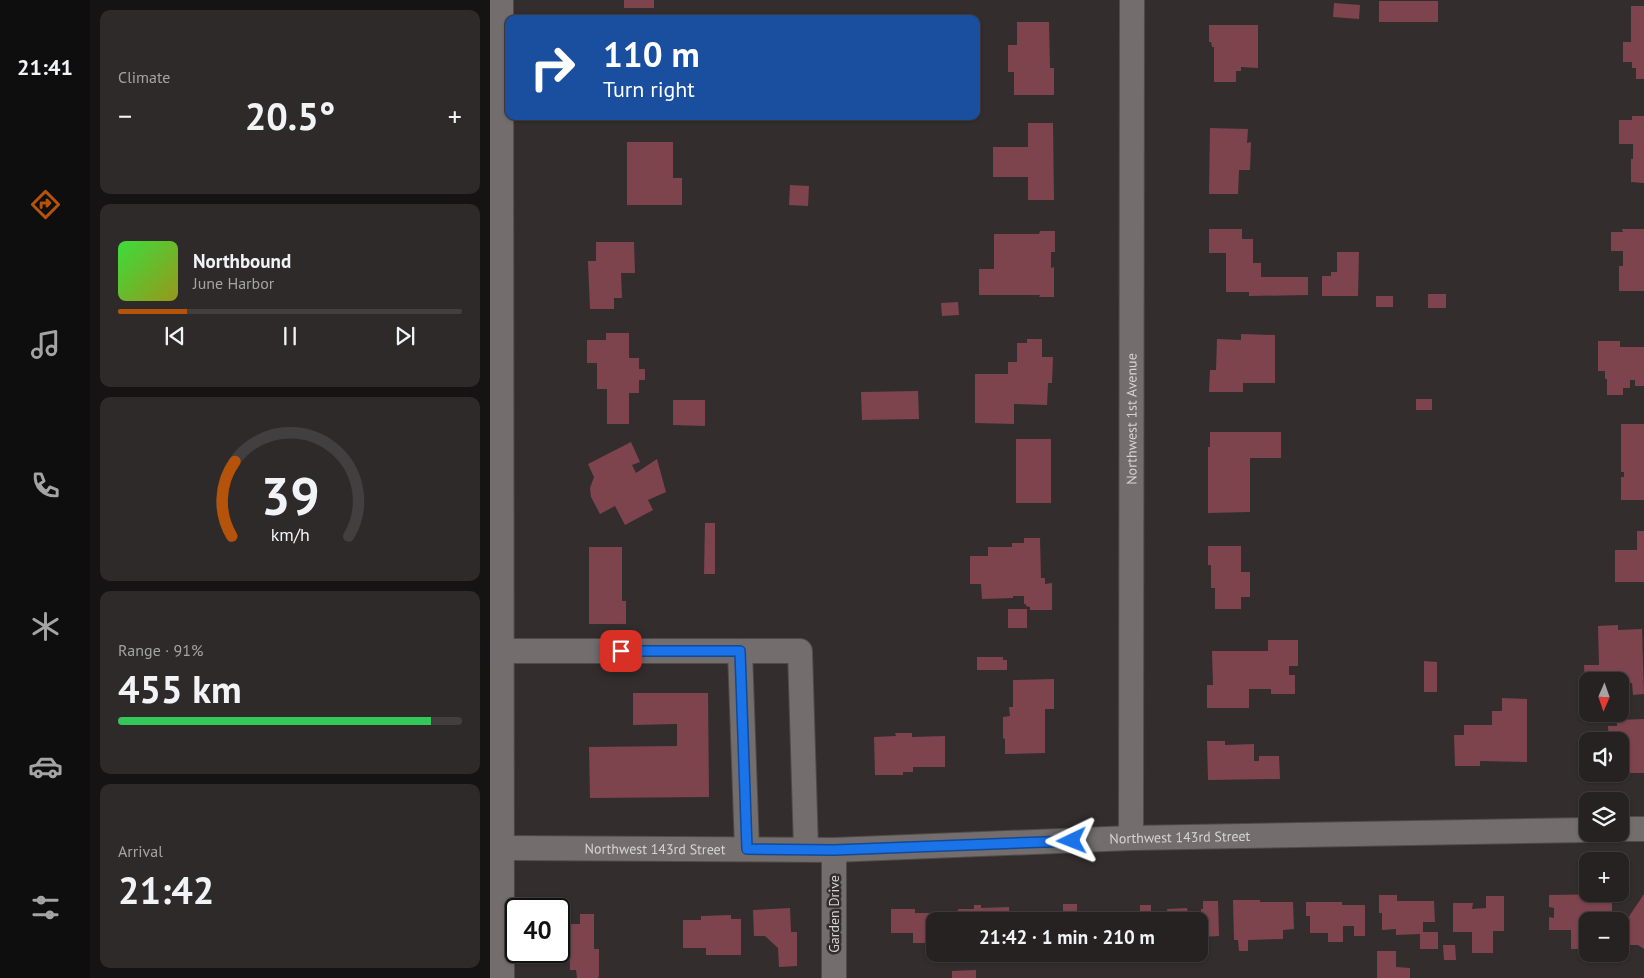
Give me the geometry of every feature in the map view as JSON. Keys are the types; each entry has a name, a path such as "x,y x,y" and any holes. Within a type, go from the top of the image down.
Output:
{"street":[{"path":"501,0 502,651 496,848 502,978"},
{"name":"Northwest 1st Avenue","path":"1131,838 1132,0"},
{"path":"502,651 800,651 806,849"},
{"path":"740,651 747,849"},
{"path":"1629,829 1644,829"},
{"name":"Northwest 143rd Street","path":"496,848 834,850 1131,838 1579,830"},
{"name":"Garden Drive","path":"834,850 834,978"}],"building":[{"path":"624,0 654,0 654,8 624,8"},
{"path":"1379,1 1438,1 1438,22 1379,22"},
{"path":"1334,3 1360,5 1359,19 1333,17"},
{"path":"1631,6 1644,6 1644,79 1636,79 1636,68 1632,68 1632,62 1623,62 1623,42 1631,42"},
{"path":"1017,22 1049,22 1050,68 1054,68 1054,95 1014,95 1014,72 1008,72 1008,45 1017,45"},
{"path":"1209,25 1258,25 1258,68 1241,67 1241,71 1236,71 1236,82 1214,82 1214,47 1209,42"},
{"path":"1632,116 1644,116 1644,183 1631,182 1633,144 1619,144 1619,120 1632,120"},
{"path":"1028,123 1053,123 1054,200 1028,200 1028,177 993,177 993,147 1028,147"},
{"path":"1210,128 1248,129 1247,143 1251,142 1250,170 1239,170 1238,194 1209,194"},
{"path":"627,142 673,142 673,178 682,178 682,205 627,205"},
{"path":"790,185 809,186 808,206 789,205"},
{"path":"1209,229 1242,229 1242,239 1253,239 1253,263 1261,263 1261,277 1308,277 1308,295 1249,296 1249,292 1226,292 1226,253 1209,253"},
{"path":"1622,229 1644,229 1644,291 1619,291 1619,266 1623,266 1623,251 1611,251 1611,232 1623,232"},
{"path":"1040,231 1055,231 1055,252 1051,252 1051,268 1054,267 1054,297 1039,297 1040,295 979,295 979,269 994,269 994,234 1039,234"},
{"path":"596,242 634,242 635,273 621,273 622,298 614,298 614,309 590,309 588,261 596,261"},
{"path":"1337,252 1359,252 1358,296 1322,296 1322,276 1331,276 1331,272 1337,272"},
{"path":"1428,294 1446,294 1446,308 1428,308"},
{"path":"1376,296 1393,296 1393,307 1376,307"},
{"path":"958,302 959,315 942,316 941,303"},
{"path":"606,333 629,333 629,358 639,358 639,369 645,369 645,380 639,380 639,393 629,393 629,424 607,424 607,389 597,389 597,363 587,363 587,340 606,340"},
{"path":"1241,334 1275,335 1275,383 1243,383 1243,392 1209,392 1210,370 1216,370 1217,339 1241,340"},
{"path":"1027,339 1042,339 1042,357 1053,357 1052,383 1048,383 1047,405 1014,404 1014,424 975,423 975,374 1008,374 1008,362 1017,362 1017,343 1027,343"},
{"path":"1598,341 1620,341 1620,347 1644,347 1644,386 1635,386 1635,380 1630,380 1630,388 1623,388 1623,395 1607,395 1605,371 1598,371"},
{"path":"918,391 919,419 862,420 861,392"},
{"path":"1416,399 1432,399 1432,410 1416,410"},
{"path":"673,400 705,400 705,426 673,425"},
{"path":"1621,424 1644,424 1644,500 1621,500 1621,477 1624,477 1624,472 1621,472"},
{"path":"1210,432 1281,432 1281,458 1250,458 1250,512 1208,513 1208,447 1210,447"},
{"path":"1016,439 1051,439 1051,503 1016,503"},
{"path":"631,442 640,462 632,465 636,473 657,459 666,492 648,500 653,510 625,525 615,506 600,514 591,497 590,488 594,477 588,464"},
{"path":"705,523 715,523 715,574 704,574"},
{"path":"1637,531 1644,531 1644,582 1615,582 1615,550 1637,550"},
{"path":"1024,538 1040,538 1041,578 1045,578 1045,584 1052,583 1052,610 1030,610 1030,607 1024,604 1024,596 982,599 981,584 970,584 970,556 988,556 988,547 1012,547 1012,543 1024,543"},
{"path":"1208,546 1241,546 1241,572 1250,572 1250,597 1241,597 1241,609 1215,609 1215,588 1211,588 1211,565 1208,565"},
{"path":"589,547 622,547 622,601 626,601 626,624 589,624"},
{"path":"1008,609 1027,609 1027,628 1008,628"},
{"path":"1618,625 1618,630 1642,629 1644,694 1633,695 1632,683 1629,683 1629,672 1584,672 1584,665 1599,665 1598,626"},
{"path":"1268,640 1298,640 1298,666 1289,666 1289,675 1295,675 1295,694 1271,694 1271,689 1249,689 1249,708 1207,708 1207,685 1213,685 1212,651 1268,651"},
{"path":"977,657 1003,657 1003,660 1007,660 1007,670 977,670"},
{"path":"1424,661 1437,662 1437,692 1424,692"},
{"path":"1054,679 1054,709 1045,709 1045,753 1005,754 1003,717 1010,716 1009,707 1013,707 1013,680"},
{"path":"633,693 708,693 709,797 590,798 589,747 677,746 677,724 633,725"},
{"path":"1502,698 1527,699 1527,762 1480,761 1480,766 1455,766 1454,735 1464,735 1464,725 1492,725 1492,711 1502,711"},
{"path":"1644,719 1644,773 1629,773 1629,732 1608,732 1608,726 1617,726 1617,722 1629,722 1629,720"},
{"path":"895,733 912,733 912,737 945,736 945,767 913,767 913,772 903,772 903,775 875,775 874,737 896,736"},
{"path":"1207,741 1225,741 1225,745 1254,744 1254,761 1259,761 1259,756 1279,756 1280,779 1208,780"},
{"path":"1644,894 1644,949 1638,945 1629,945 1629,916"},
{"path":"1379,895 1397,895 1397,901 1434,901 1435,922 1423,922 1423,932 1438,932 1438,949 1420,949 1420,934 1396,935 1396,929 1382,930 1382,913 1379,913"},
{"path":"1549,895 1579,895 1579,902 1612,902 1612,912 1579,912 1579,949 1571,949 1571,930 1549,930 1549,917 1554,918 1554,908 1549,907"},
{"path":"1486,896 1504,896 1504,931 1493,931 1493,953 1472,953 1472,932 1453,932 1453,903 1473,903 1472,909 1486,908"},
{"path":"1233,900 1293,902 1294,929 1283,930 1283,939 1248,940 1248,951 1239,951 1238,940 1234,940"},
{"path":"1203,901 1218,901 1219,936 1208,937 1208,912 1201,912 1201,909 1203,909"},
{"path":"1306,902 1342,902 1342,905 1365,905 1365,936 1354,936 1354,926 1343,926 1343,942 1328,942 1328,933 1310,933 1310,916 1306,916"},
{"path":"1063,904 1077,904 1077,912 1063,912"},
{"path":"974,905 981,905 981,908 1009,907 1009,912 958,912 958,909 974,909"},
{"path":"1140,905 1151,905 1151,912 1140,912"},
{"path":"790,908 791,932 797,932 797,966 779,967 778,948 765,936 754,936 753,910"},
{"path":"1187,908 1188,912 1167,912 1167,909"},
{"path":"891,909 915,909 915,913 926,913 926,943 913,943 913,933 891,933"},
{"path":"580,914 594,914 594,949 599,949 599,977 597,978 577,978 576,970 570,970 570,924 580,924"},
{"path":"731,915 731,919 741,919 741,955 706,955 706,948 683,948 683,920 701,920 701,916"},
{"path":"1443,945 1455,945 1456,960 1444,960"},
{"path":"1377,951 1396,951 1396,967 1410,968 1410,978 1377,978"},
{"path":"976,970 976,978 952,978 952,971"}],"route":[{"path":"621,651 740,651 747,849 834,850 1072,841"}]}
